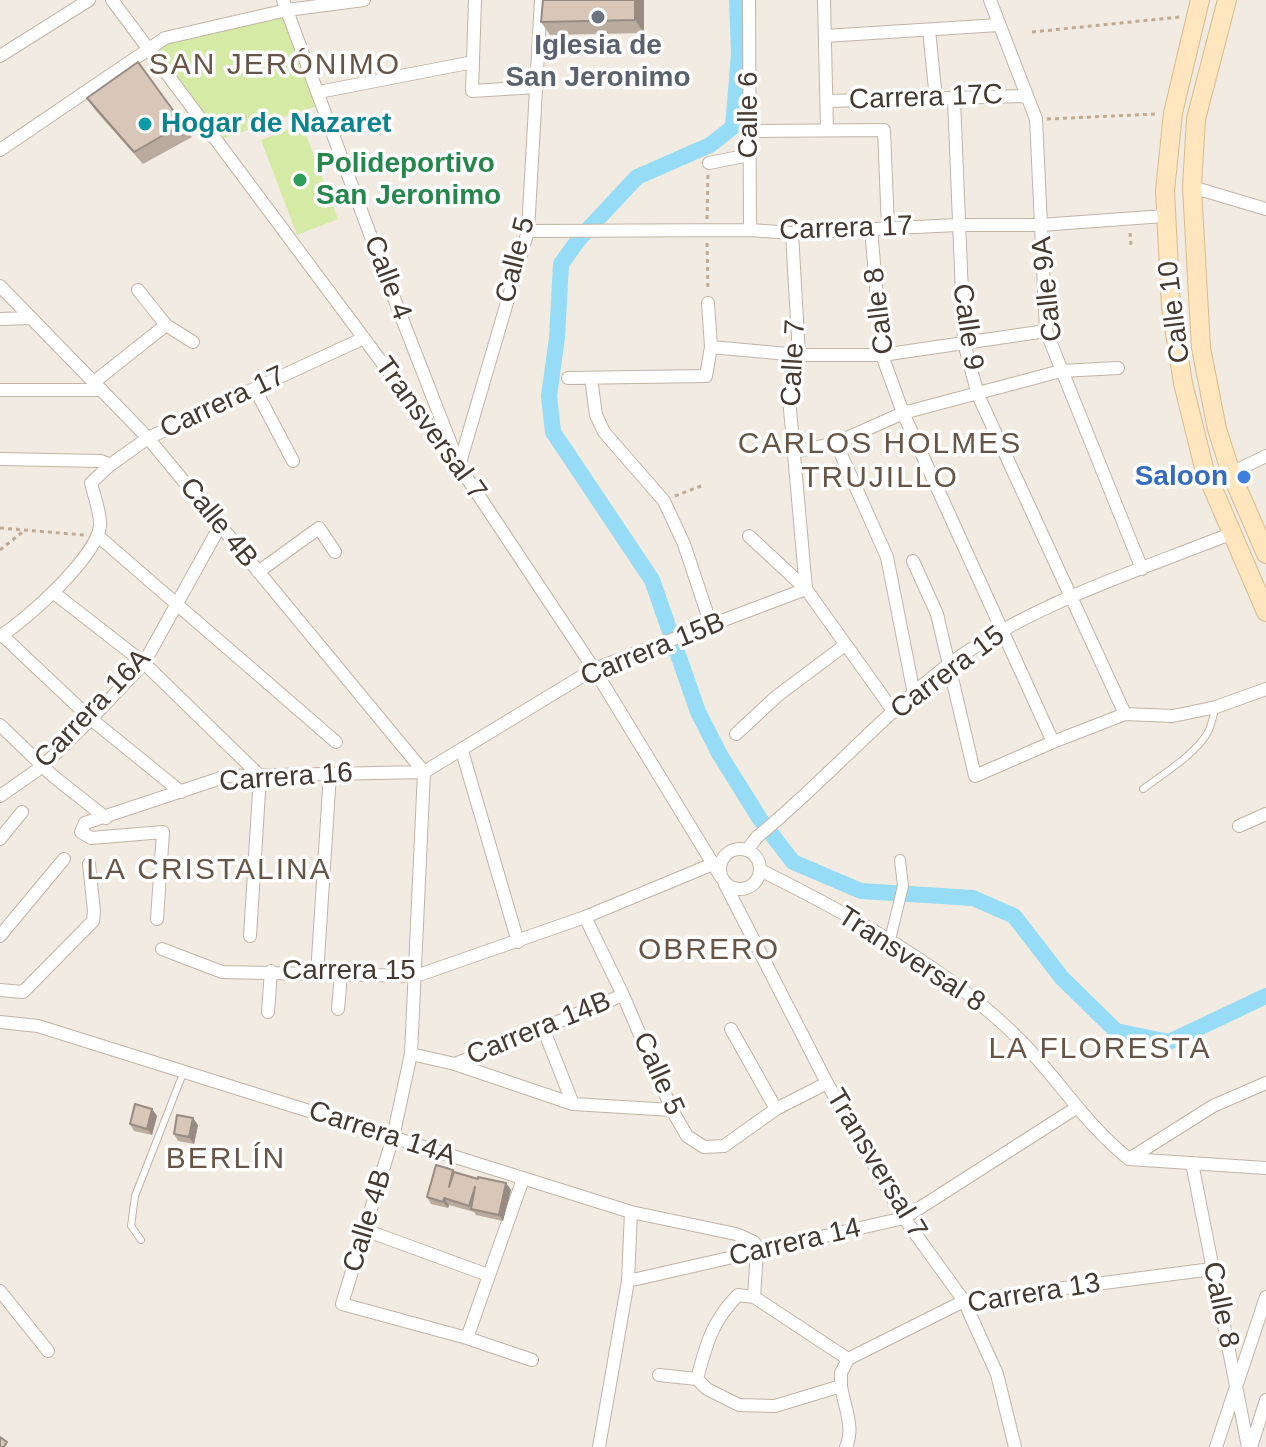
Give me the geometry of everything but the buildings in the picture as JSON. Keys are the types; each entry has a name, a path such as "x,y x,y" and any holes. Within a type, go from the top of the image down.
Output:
{"main road":[{"name":"Calle 10","path":"1227,0 1196,119 1192,187 1201,348 1217,429 1231,473 1265,550"},
{"name":"Calle 10","path":"1198,8 1173,113 1164,216 1171,308 1183,383 1204,468 1266,612"}],"street":[{"path":"0,56 89,0"},
{"name":"Transversal 7","path":"112,0 459,466 594,669 723,880 827,1083 904,1218 964,1301 997,1374 1015,1447"},
{"path":"0,150 165,38 285,5 364,0"},
{"path":"475,0 472,91 537,87"},
{"name":"Calle 5","path":"459,466 528,231 541,0"},
{"name":"Calle 6","path":"749,0 750,230"},
{"path":"749,131 827,130 824,0"},
{"name":"Calle 9A","path":"990,0 1036,119 1046,331 1142,569"},
{"name":"Calle 4","path":"285,5 459,466"},
{"path":"825,36 999,25"},
{"path":"929,30 936,99"},
{"path":"319,92 473,62"},
{"name":"Carrera 17C","path":"827,101 1025,96"},
{"name":"Calle 9","path":"954,99 964,343 978,395 1125,714"},
{"name":"Calle 8","path":"827,130 884,130 888,228"},
{"path":"709,163 749,155"},
{"path":"1192,187 1266,209"},
{"name":"Carrera 17","path":"528,231 750,230 792,233 957,225 1040,225 1164,216"},
{"name":"Calle 8","path":"871,229 882,355 903,413 1053,742"},
{"name":"Calle 7","path":"792,233 799,355 789,398 801,503 806,589"},
{"name":"Calle 4B","path":"0,286 148,438 424,772 411,1054 393,1137 342,1304 467,1338"},
{"path":"138,290 166,325 193,342"},
{"path":"568,378 706,376 711,347 708,303"},
{"path":"0,319 31,318"},
{"path":"0,390 98,386 166,325"},
{"path":"711,347 799,355 882,355 1046,331"},
{"name":"Carrera 17","path":"98,536 100,522 91,483 110,465 148,438 364,338"},
{"path":"794,452 836,443 903,413 1061,371 1118,368"},
{"path":"591,378 596,415 604,432 664,501 684,544 711,625"},
{"path":"255,389 293,461"},
{"path":"836,443 887,557 914,694"},
{"path":"1231,473 1266,456"},
{"path":"0,459 101,461 110,465"},
{"name":"Carrera 16A","path":"0,796 43,766 144,663 220,526"},
{"path":"258,572 319,528 335,552"},
{"name":"Carrera 15","path":"747,850 757,837 914,694 949,665 1002,629 1230,534"},
{"path":"181,792 91,719 1,636 25,621 54,593 98,536 336,742"},
{"path":"749,536 806,589 894,712"},
{"path":"913,561 937,614 975,776 1125,714 1173,716 1216,707 1263,688"},
{"name":"Carrera 15B","path":"424,772 594,669 806,589"},
{"path":"54,593 144,663 260,776 250,936"},
{"path":"736,734 777,696 845,645"},
{"path":"0,725 43,766 106,818"},
{"path":"462,751 518,942"},
{"name":"Carrera 16","path":"157,919 163,832 91,838 81,832 85,823 227,776 424,772"},
{"path":"317,974 330,774"},
{"path":"0,839 22,812"},
{"path":"1239,826 1266,814"},
{"path":"735,850 747,850 757,858 760,870 759,878 748,888 732,888 723,880 720,870 724,857 735,850"},
{"path":"0,936 64,859"},
{"path":"890,940 903,886 900,860"},
{"path":"0,990 23,992 93,921 89,864"},
{"name":"Carrera 15","path":"162,949 222,972 416,976 585,917 713,864"},
{"name":"Transversal 8","path":"760,870 890,940 984,1007 1023,1043 1108,1142 1129,1159"},
{"name":"Calle 5","path":"585,917 623,995 672,1110 687,1136 704,1147 724,1146 776,1109"},
{"path":"268,1012 271,971"},
{"path":"338,1009 341,975"},
{"name":"Carrera 14B","path":"455,1064 623,995"},
{"name":"Carrera 14A","path":"0,1022 38,1026 631,1212 736,1234 754,1242 757,1251"},
{"path":"543,1028 573,1104"},
{"path":"731,1029 776,1109 827,1083"},
{"path":"411,1054 455,1064 573,1104 672,1110"},
{"path":"1129,1159 1213,1106 1266,1083"},
{"name":"Carrera 14","path":"628,1281 904,1218 1076,1108"},
{"path":"1129,1159 1266,1168"},
{"name":"Calle 8","path":"1192,1163 1249,1447"},
{"path":"523,1179 467,1338 532,1360"},
{"path":"599,1447 628,1281 631,1212"},
{"path":"365,1230 488,1275"},
{"path":"754,1297 757,1251"},
{"name":"Carrera 13","path":"848,1359 964,1301 1212,1269"},
{"path":"0,1291 48,1351"},
{"path":"697,1379 707,1342 721,1313 738,1295 754,1297 848,1359 841,1373 849,1420 846,1447"},
{"path":"1216,1447 1266,1297"},
{"path":"659,1375 697,1379 707,1389 739,1405 775,1406 841,1386"},
{"path":"1249,1447 1266,1400"}],"lane":[{"path":"1143,789 1174,767 1201,741 1216,707"},
{"path":"141,1240 131,1226 135,1196 184,1071"}],"path":[{"path":"1032,32 1198,8"},
{"path":"1036,119 1173,113"},
{"path":"708,303 709,163"},
{"path":"664,501 701,486"},
{"path":"0,528 98,536"},
{"path":"0,550 25,530"}],"green space":[{"path":"287,10 323,104 216,141 148,51 169,37"},
{"name":"Polideportivo San Jeronimo","path":"302,124 338,219 297,235 261,140"}],"waterway":[{"path":"737,0 739,54 733,127 710,145 637,177 579,239 561,264 557,338 549,396 553,432 652,580 698,712 720,755 760,819 793,862 861,891 973,898 1014,916 1062,978 1116,1031 1169,1042 1266,996"}],"place":[{"name":"Iglesia de San Jeronimo","path":"598,17"},
{"name":"Hogar de Nazaret","path":"145,124"},
{"name":"Polideportivo San Jeronimo","path":"300,180"},
{"name":"Saloon","path":"1244,477"}],"district":[{"name":"SAN JERÓNIMO","path":"275,66"},
{"name":"CARLOS HOLMES TRUJILLO","path":"880,462"},
{"name":"LA CRISTALINA","path":"209,871"},
{"name":"OBRERO","path":"709,951"},
{"name":"LA FLORESTA","path":"1100,1050"},
{"name":"BERLÍN","path":"226,1160"}]}
